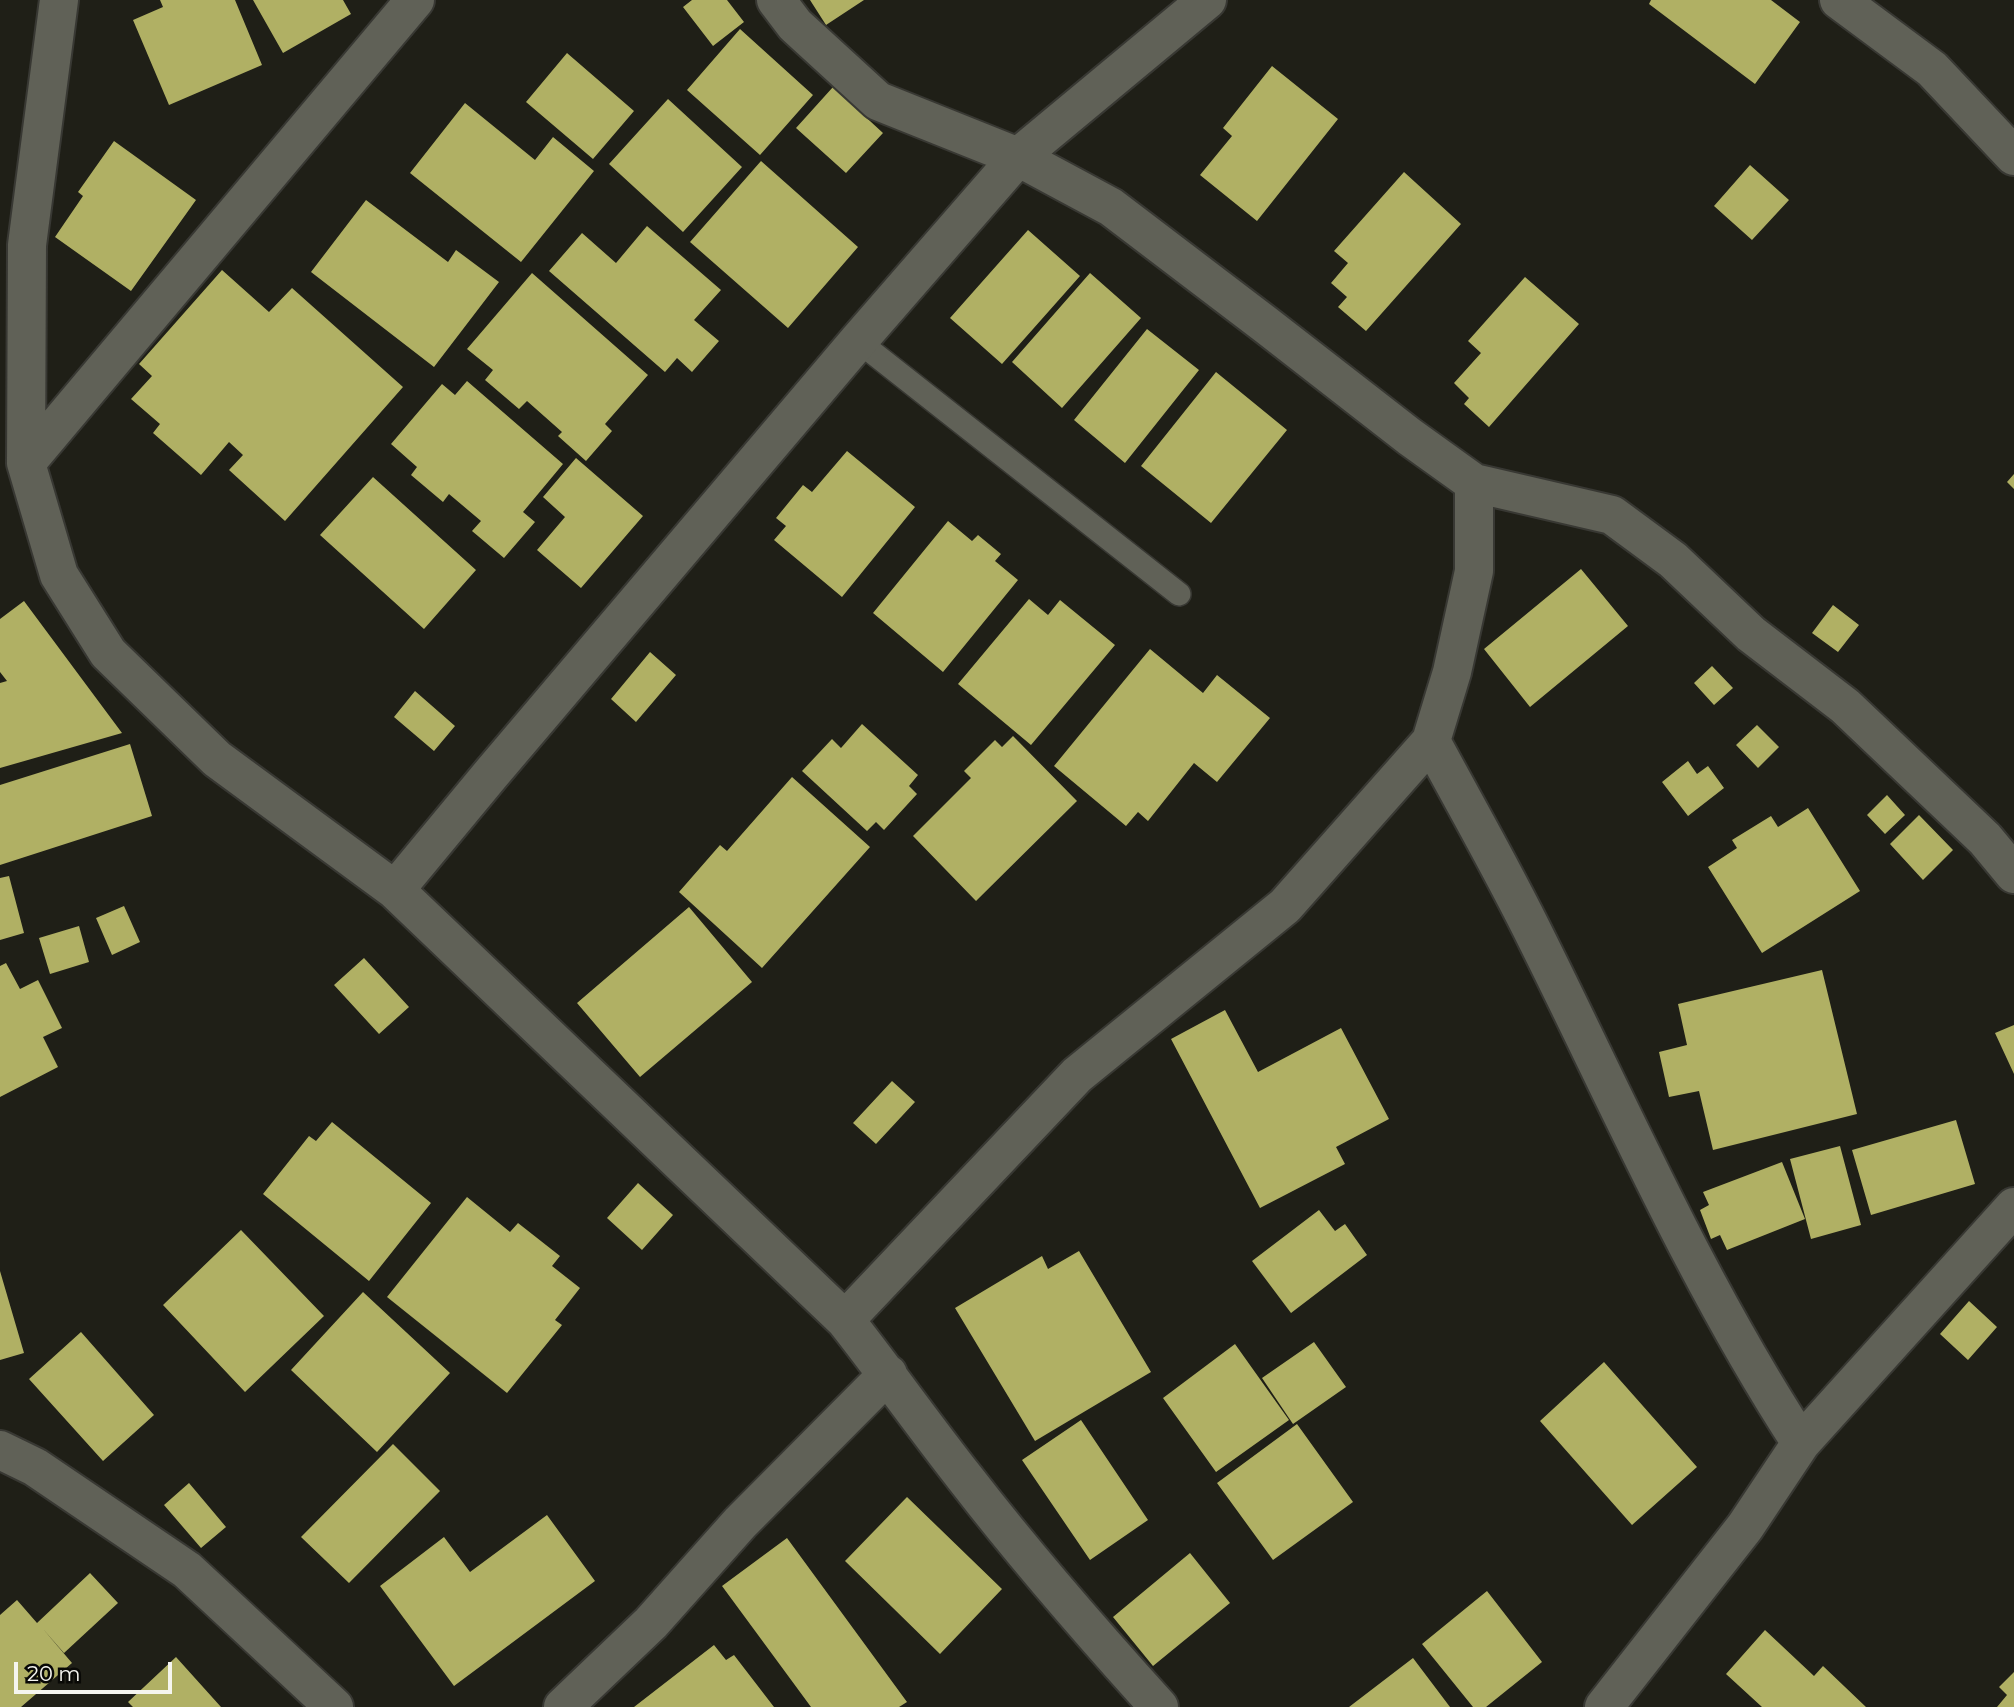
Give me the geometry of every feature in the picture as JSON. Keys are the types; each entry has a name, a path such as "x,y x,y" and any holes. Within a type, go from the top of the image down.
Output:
{"street":[{"path":"59,0 27,245 26,463 59,575 108,653 217,759 395,890 845,1320 964,1478 1086,1626 1159,1707"},
{"path":"26,463 415,0"},
{"path":"776,0 795,25 878,101 1018,157 1111,207 1410,437 1474,483 1612,515 1673,560 1751,634 1845,706 1985,839 2014,874"},
{"path":"395,890 858,341 1018,157 1207,0"},
{"path":"1839,0 1932,69 2014,156"},
{"path":"845,1320 1077,1075 1285,906 1432,741 1452,672 1474,571 1474,483"},
{"path":"1432,741 1536,939 1666,1205 1765,1388 1801,1443"},
{"path":"1604,1707 1745,1527 1801,1443 2014,1207"},
{"path":"563,1707 651,1623 740,1523 888,1374"},
{"path":"0,1450 35,1467 187,1570 334,1707"}],"lane":[{"path":"858,341 1179,594"}],"building":[{"path":"160,0 235,0 262,65 169,105 133,20 163,7"},
{"path":"253,0 343,0 351,14 283,53"},
{"path":"692,0 727,0 744,22 713,46 683,7"},
{"path":"810,0 864,0 826,25"},
{"path":"1651,0 1771,0 1800,22 1755,84 1649,4"},
{"path":"740,29 813,95 760,155 687,90"},
{"path":"567,53 634,111 593,159 526,102"},
{"path":"1272,66 1338,119 1257,221 1200,175 1232,136 1223,128"},
{"path":"833,87 883,133 846,173 796,128"},
{"path":"668,99 742,167 683,232 609,164"},
{"path":"465,103 535,160 553,137 594,171 521,262 410,173"},
{"path":"114,141 196,200 131,291 55,237 83,196 78,192"},
{"path":"761,161 858,247 788,328 690,242"},
{"path":"1750,165 1789,200 1752,240 1714,206"},
{"path":"1404,172 1461,224 1366,331 1338,307 1347,297 1331,283 1348,263 1334,251"},
{"path":"366,200 448,262 456,250 499,282 434,367 311,272"},
{"path":"647,226 721,290 694,320 719,341 692,372 677,358 665,372 549,271 582,233 616,263"},
{"path":"1028,230 1080,276 1002,364 950,318"},
{"path":"222,270 269,312 292,288 403,387 285,521 229,470 243,455 229,442 201,475 153,433 160,424 131,399 152,376 139,364"},
{"path":"532,273 648,375 605,424 612,431 586,461 558,436 562,432 527,401 519,409 485,380 493,370 467,349"},
{"path":"1090,273 1141,318 1062,408 1012,362"},
{"path":"1525,277 1579,324 1489,427 1464,404 1469,398 1454,383 1481,353 1468,341"},
{"path":"1147,329 1199,370 1125,463 1074,420"},
{"path":"1216,372 1287,430 1211,523 1141,466"},
{"path":"467,381 563,464 523,512 535,522 504,558 472,531 481,521 449,494 443,502 411,475 417,467 391,444 442,384 455,395"},
{"path":"847,451 915,507 842,597 774,540 786,526 776,518 803,485 812,492"},
{"path":"576,458 643,516 581,588 537,550 565,517 543,497"},
{"path":"2014,474 2014,489 2007,482"},
{"path":"373,477 476,570 424,629 320,535"},
{"path":"948,521 972,541 978,535 1001,554 995,561 1018,580 943,672 873,613"},
{"path":"1581,569 1628,626 1530,707 1484,649"},
{"path":"1029,599 1048,615 1060,600 1115,645 1031,745 958,684"},
{"path":"24,601 122,733 0,768 0,683 7,681 0,672 0,619"},
{"path":"1833,605 1859,625 1838,652 1812,633"},
{"path":"1150,649 1203,693 1217,675 1270,718 1217,782 1194,763 1148,821 1138,812 1126,826 1054,766"},
{"path":"650,652 676,675 636,722 611,699"},
{"path":"1712,666 1733,688 1714,705 1694,683"},
{"path":"415,691 455,726 434,751 394,717"},
{"path":"862,724 918,775 909,786 917,794 884,830 876,822 867,831 802,771 832,739 841,748"},
{"path":"1757,725 1779,747 1758,768 1736,745"},
{"path":"1013,736 1077,801 976,901 913,836 971,778 964,771 995,740 1002,747"},
{"path":"130,744 152,816 0,865 0,785"},
{"path":"1688,761 1697,774 1708,766 1724,788 1688,816 1662,782"},
{"path":"792,777 870,847 762,968 679,892 720,845 727,851"},
{"path":"1887,795 1905,815 1885,834 1867,815"},
{"path":"1808,808 1860,891 1762,953 1708,867 1737,848 1732,840 1771,816 1778,827"},
{"path":"1919,815 1953,850 1923,880 1890,844"},
{"path":"9,876 24,933 0,940 0,878"},
{"path":"124,906 140,942 112,955 96,918"},
{"path":"689,907 752,982 640,1077 577,1003"},
{"path":"79,926 89,962 50,974 39,938"},
{"path":"364,958 409,1007 379,1034 334,985"},
{"path":"6,963 20,989 38,980 62,1028 43,1037 58,1067 0,1097 0,966"},
{"path":"1822,970 1857,1114 1713,1150 1699,1091 1669,1097 1659,1052 1687,1045 1678,1004"},
{"path":"1225,1010 1258,1072 1341,1028 1389,1119 1336,1147 1345,1164 1260,1208 1171,1039"},
{"path":"2014,1025 2014,1074 1995,1033"},
{"path":"892,1081 915,1102 876,1144 853,1123"},
{"path":"1956,1120 1975,1184 1871,1215 1852,1150"},
{"path":"332,1122 431,1203 369,1281 263,1194 309,1136 316,1141"},
{"path":"1840,1146 1861,1225 1811,1239 1790,1159"},
{"path":"1782,1162 1805,1219 1727,1250 1720,1235 1711,1239 1700,1210 1709,1205 1703,1192"},
{"path":"638,1183 673,1215 642,1250 607,1218"},
{"path":"467,1197 510,1232 518,1223 560,1256 552,1266 580,1288 555,1320 562,1325 507,1393 387,1297"},
{"path":"1319,1210 1335,1231 1345,1224 1367,1255 1291,1313 1252,1261"},
{"path":"241,1230 324,1316 245,1392 163,1305"},
{"path":"1079,1251 1151,1372 1035,1441 955,1308 1042,1256 1048,1269"},
{"path":"0,1271 24,1353 0,1360"},
{"path":"363,1292 450,1373 377,1452 291,1370"},
{"path":"1969,1301 1997,1327 1968,1360 1940,1334"},
{"path":"81,1332 154,1415 103,1461 29,1379"},
{"path":"1314,1342 1346,1387 1293,1424 1262,1378"},
{"path":"1235,1344 1289,1420 1216,1472 1163,1398"},
{"path":"1604,1362 1697,1467 1632,1525 1540,1421"},
{"path":"1081,1420 1148,1520 1090,1560 1022,1460"},
{"path":"1297,1424 1353,1502 1273,1560 1217,1483"},
{"path":"393,1444 440,1491 349,1583 301,1537"},
{"path":"189,1483 226,1527 201,1548 164,1505"},
{"path":"907,1497 1002,1589 940,1654 845,1561"},
{"path":"547,1515 595,1581 454,1686 380,1586 444,1537 470,1572"},
{"path":"787,1538 907,1702 899,1707 811,1707 722,1586"},
{"path":"1190,1553 1230,1603 1153,1666 1113,1617"},
{"path":"90,1573 118,1603 64,1653 43,1629 72,1663 21,1707 0,1707 0,1615 17,1600 37,1623"},
{"path":"1487,1591 1542,1662 1486,1707 1473,1707 1422,1644"},
{"path":"1765,1630 1814,1676 1823,1666 1866,1707 1762,1707 1726,1674"},
{"path":"714,1645 726,1660 734,1655 774,1707 634,1707"},
{"path":"176,1657 221,1707 133,1707 128,1702"},
{"path":"1413,1658 1450,1707 1349,1707"},
{"path":"2014,1672 2014,1707 1997,1707 2007,1695 1999,1687"}]}
